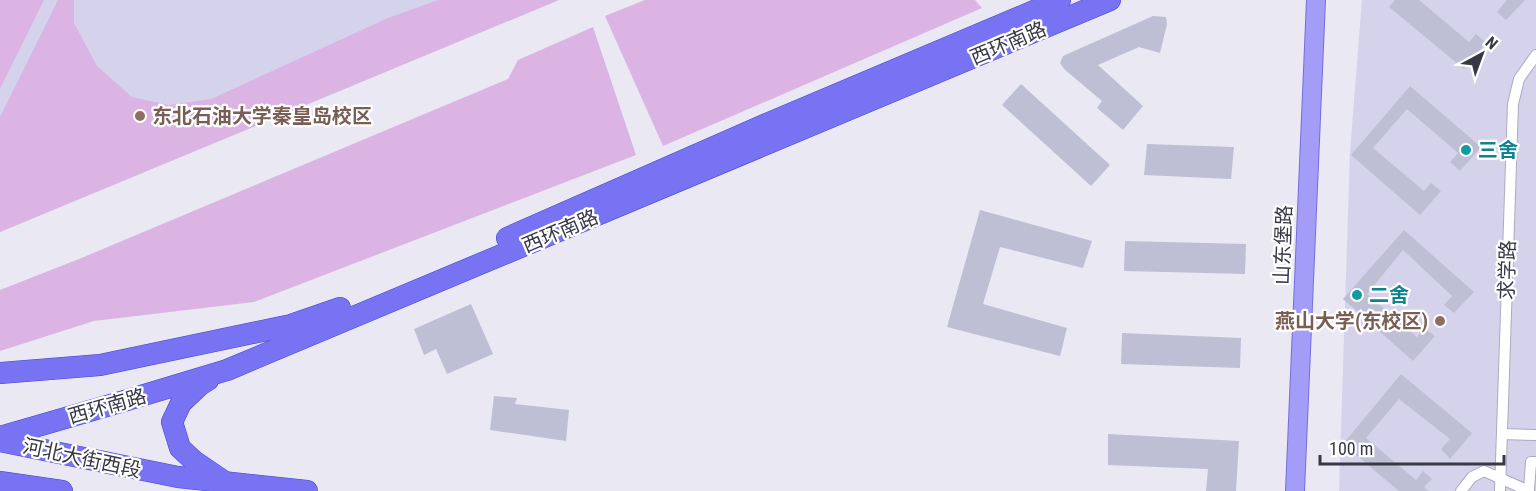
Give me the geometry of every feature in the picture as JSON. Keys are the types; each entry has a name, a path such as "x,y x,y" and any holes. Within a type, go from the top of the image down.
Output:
{"highway":[{"name":"西环南路","path":"0,373 100,365 291,325 370,298 764,125 1060,0"},
{"name":"西环南路","path":"0,439 227,370 1110,0"},
{"path":"225,482 194,461 180,448 172,422 181,403 200,385 227,370"},
{"name":"河北大街西段","path":"0,439 178,477 307,491"},
{"name":"河北大街西段","path":"0,482 62,491"}],"main road":[{"name":"山东堡路","path":"1295,491 1316,0"}],"street":[{"name":"求学路","path":"1500,491 1513,104 1519,79 1536,55"},
{"path":"1502,434 1536,435"},
{"path":"1461,491 1472,477 1484,471 1529,491 1531,462 1536,462"}],"shaded area":[{"name":"东北石油大学秦皇岛校区","path":"0,0 559,0 0,232"},
{"path":"0,0 44,0 0,89"},
{"path":"58,0 74,0 74,23 97,66 132,97 169,105 211,99 388,18 438,0 559,0 0,232 0,117"},
{"path":"645,0 975,0 982,8 663,146 605,16"},
{"name":"燕山大学(东校区)","path":"1362,0 1536,0 1536,491 1339,491 1350,151"},
{"path":"593,27 636,155 254,302 94,321 0,351 0,290 508,79 518,60"}],"building":[{"path":"1395,0 1419,0 1469,42 1476,34 1486,43 1464,69 1389,7"},
{"path":"1507,0 1525,0 1506,20 1497,12"},
{"path":"1153,16 1166,17 1167,24 1160,53 1139,47 1098,65 1143,106 1123,130 1097,108 1102,101 1060,63 1063,56"},
{"path":"1021,84 1110,165 1091,186 1002,105"},
{"name":"三舍","path":"1410,86 1481,147 1460,171 1450,162 1458,153 1407,109 1373,148 1424,191 1431,183 1441,191 1420,215 1351,155"},
{"path":"1147,144 1234,147 1231,179 1144,175"},
{"path":"980,210 1092,241 1083,268 1000,247 983,304 1067,328 1060,356 947,327"},
{"name":"二舍","path":"1404,230 1474,292 1454,313 1444,305 1452,296 1403,250 1367,294 1417,337 1424,328 1435,336 1413,361 1343,299"},
{"path":"1125,241 1246,244 1245,274 1124,271"},
{"path":"471,304 493,354 447,374 436,349 424,355 414,329"},
{"path":"1122,333 1241,338 1240,368 1121,364"},
{"path":"1401,374 1472,433 1450,459 1441,449 1450,439 1399,399 1366,438 1416,480 1423,471 1432,479 1424,487 1429,491 1399,491 1343,444"},
{"path":"494,396 517,398 515,404 569,410 566,441 490,430"},
{"path":"1108,434 1239,441 1236,491 1206,491 1208,469 1108,465"}],"place":[{"name":"东北石油大学秦皇岛校区","path":"140,116"},
{"name":"三舍","path":"1466,150"},
{"name":"二舍","path":"1357,295"},
{"name":"燕山大学(东校区)","path":"1440,321"}]}
